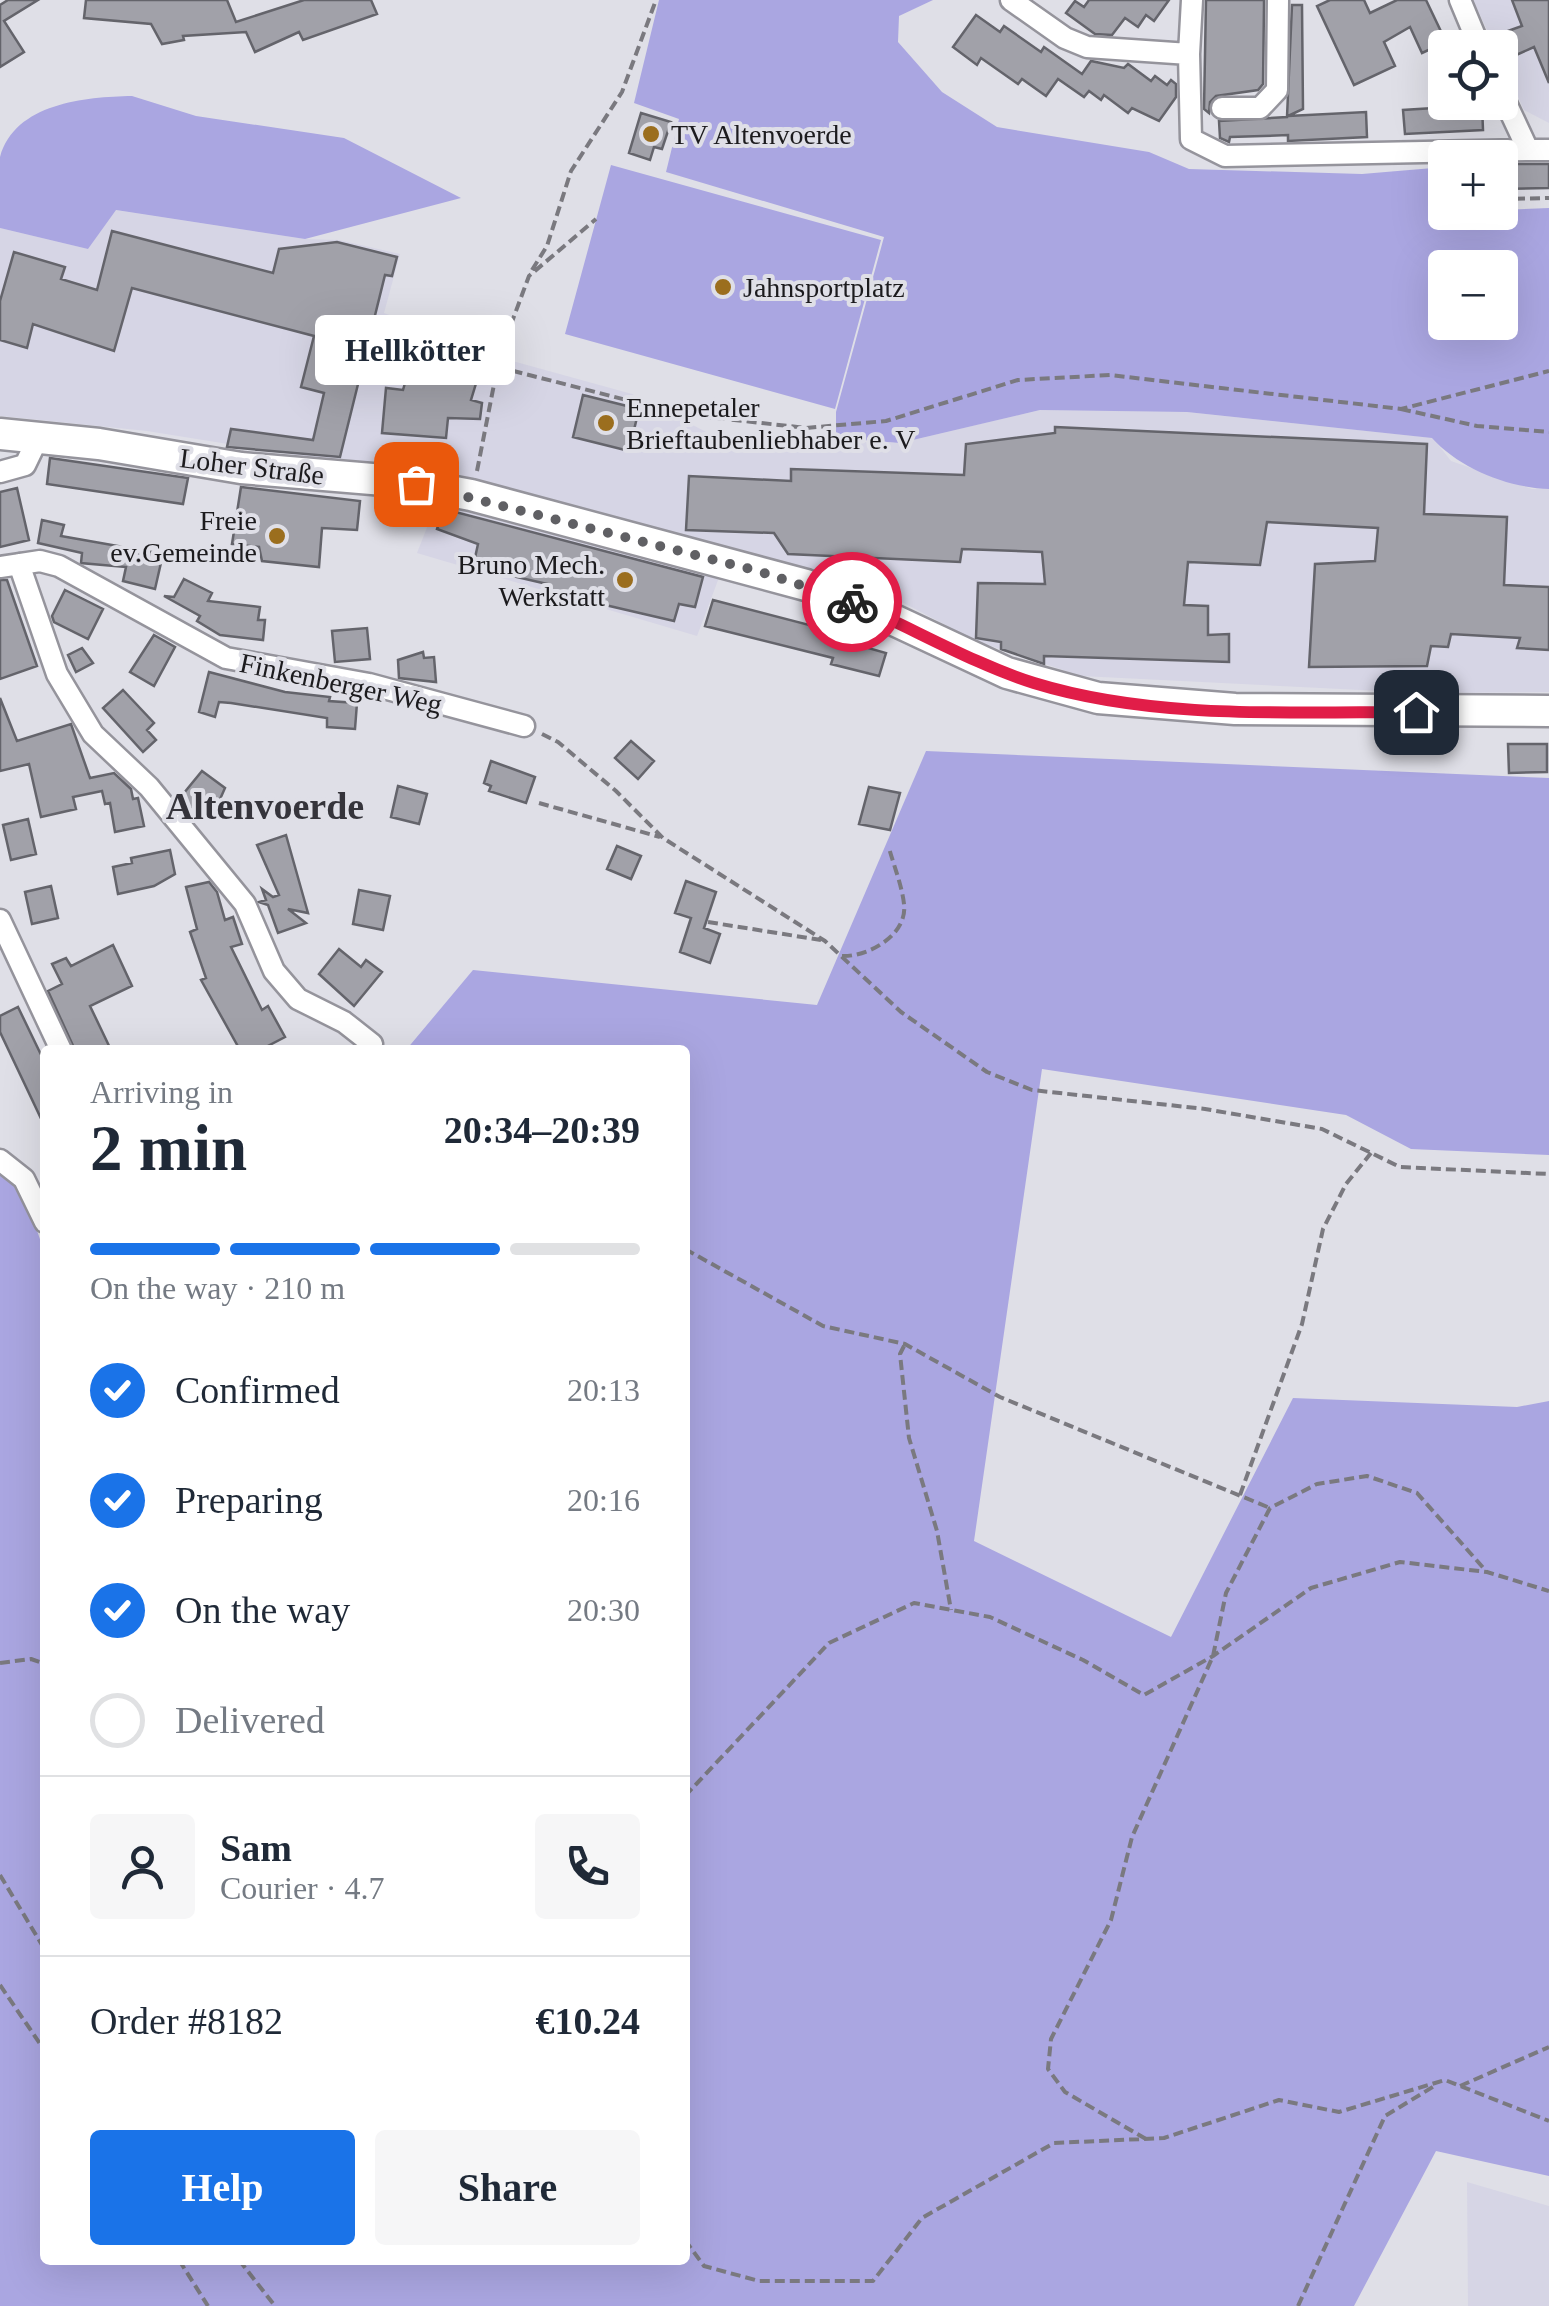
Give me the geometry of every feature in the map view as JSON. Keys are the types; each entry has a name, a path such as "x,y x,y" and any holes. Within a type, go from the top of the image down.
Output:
{"main road":[{"name":"Loher Straße","path":"0,434 242,468 396,481 471,496 806,585 1007,673 1098,698 1235,709 1549,711"}],"street":[{"path":"1011,0 1065,38 1087,47 1189,54"},
{"path":"1192,0 1190,140 1225,156 1538,150"},
{"path":"1222,108 1260,108 1277,90 1278,0"},
{"path":"1460,0 1472,30"},
{"path":"1518,118 1538,150"},
{"path":"0,472 25,465 38,438"},
{"path":"10,565 57,674 92,734 150,787 245,904 274,971 298,999 344,1022 372,1044"},
{"name":"Finkenberger Weg","path":"10,565 59,566 226,658 369,684 524,726"},
{"path":"0,920 59,1045"},
{"path":"0,1160 24,1178 40,1212"}],"path":[{"path":"471,496 514,309 547,246 571,171 622,92 656,0"},
{"path":"1518,199 1549,198"},
{"path":"528,276 596,219"},
{"path":"498,367 680,414 806,428 886,421 1018,380 1110,375 1401,409 1478,426 1549,432"},
{"path":"1401,409 1549,371"},
{"path":"524,726 558,742 663,838 825,940 930,1032 987,1072 1032,1090 1204,1109 1322,1129 1400,1167 1549,1174"},
{"path":"539,803 663,838"},
{"path":"842,956 872,952 900,924 906,908 889,848"},
{"path":"708,922 825,940"},
{"path":"1240,1495 1302,1324 1323,1229 1346,1184 1371,1153"},
{"path":"690,1252 823,1326 904,1344 1000,1397 1270,1508"},
{"path":"904,1344 900,1354 909,1438 937,1531 952,1610"},
{"path":"1146,2139 1065,2092 1048,2069 1051,2039 1111,1920 1132,1837 1212,1656 1226,1593 1270,1508 1317,1484 1367,1476 1417,1493 1487,1572"},
{"path":"690,1791 829,1643 914,1603 990,1617 1083,1660 1144,1695 1212,1656 1311,1588 1400,1562 1487,1572 1549,1591"},
{"path":"0,1662 31,1659 40,1662"},
{"path":"0,1875 40,1942"},
{"path":"0,1985 40,2044"},
{"path":"1460,2086 1549,2047"},
{"path":"1298,2306 1384,2116 1445,2080"},
{"path":"690,2247 704,2266 759,2282 873,2281 922,2218 1054,2142 1164,2138 1278,2100 1339,2112 1445,2080 1549,2121"},
{"path":"182,2265 208,2306"},
{"path":"243,2265 275,2306"}],"shaded area":[{"path":"659,0 933,0 899,16 898,42 942,92 997,127 1149,152 1189,169 1362,174 1428,168 1428,230 1518,230 1518,209 1549,208 1549,489 1517,485 1485,474 1456,458 1432,438 1187,412 1040,410 900,443 836,438 836,412 884,237 666,172 679,119 634,103"},
{"path":"1473,0 1549,0 1549,123 1524,110 1518,97 1518,30 1487,30"},
{"path":"132,96 196,116 344,138 461,198 305,239 116,210 88,249 0,228 0,157 20,125 54,107 94,98"},
{"name":"Jahnsportplatz","path":"611,165 881,240 835,409 565,334"},
{"path":"115,210 305,239 339,240 400,254 384,313 505,359 632,394 718,438 900,443 1040,410 1187,412 1433,438 1451,461 1532,489 1549,489 1549,692 1421,693 1081,676 976,641 881,591 729,551 697,636 417,553 446,479 147,431 0,416 0,228 88,249"},
{"path":"926,751 1549,778 1549,1155 1411,1149 1346,1115 1042,1069 974,1541 1171,1637 1293,1398 1517,1407 1549,1401 1549,2176 1436,2151 1354,2306 0,2306 0,1169 24,1192 40,1239 40,2265 690,2265 690,1045 410,1045 473,970 817,1005"},
{"path":"1467,2182 1549,2206 1549,2306 1468,2306"}],"building":[{"path":"8,0 38,0 4,21 24,52 0,67 0,5"},
{"path":"86,0 227,0 236,22 304,0 371,0 377,14 303,40 299,32 255,52 246,32 183,36 184,40 162,44 151,24 84,18"},
{"path":"1089,0 1169,0 1154,21 1146,15 1138,27 1125,18 1112,35 1095,34 1066,13 1075,1 1084,7"},
{"path":"1206,0 1264,0 1263,84 1258,90 1216,96 1210,102 1209,113 1204,109"},
{"path":"1330,0 1364,0 1370,13 1397,0 1426,0 1440,30 1428,30 1428,50 1422,53 1410,27 1384,42 1395,66 1354,85 1317,6"},
{"path":"1512,0 1549,0 1549,83 1534,47 1518,54 1518,30 1511,30 1522,26"},
{"path":"1292,5 1302,5 1303,109 1288,116 1366,112 1367,137 1288,141 1288,135 1230,137 1229,142 1220,138 1219,121 1287,117"},
{"path":"976,15 1000,32 1004,26 1041,52 1044,47 1082,74 1091,61 1124,68 1128,64 1151,81 1155,76 1167,85 1171,80 1176,84 1176,97 1159,121 1132,108 1128,113 1104,95 1101,100 1089,91 1084,97 1058,79 1046,96 1022,79 1018,84 981,58 977,65 953,47"},
{"path":"1428,108 1428,120 1483,120 1483,130 1405,134 1403,110"},
{"name":"TV Altenvoerde","path":"641,113 671,122 662,149 654,147 650,160 629,153"},
{"path":"1518,164 1549,164 1549,188 1518,189"},
{"path":"112,231 273,273 279,249 337,242 397,257 392,276 385,275 340,457 227,447 231,429 313,440 324,393 301,387 314,336 132,288 114,351 33,324 27,348 0,340 0,301 14,252 65,267 61,279 97,290"},
{"path":"415,348 481,367 471,400 482,403 480,419 448,418 446,438 382,433 386,388 403,390"},
{"name":"Ennepetaler Brieftaubenliebhaber e. V","path":"583,395 639,409 629,451 573,437"},
{"path":"1055,427 1427,444 1424,514 1507,517 1504,585 1549,587 1549,650 1517,648 1520,638 1451,634 1448,647 1431,646 1427,666 1309,667 1315,564 1375,561 1378,528 1267,522 1260,565 1188,562 1184,605 1208,606 1208,635 1229,634 1229,662 1044,656 1044,664 1001,649 1001,642 976,638 978,583 1045,584 1042,552 962,549 960,562 788,554 774,533 686,530 689,476 791,481 791,469 964,475 966,444 1055,433"},
{"path":"50,458 188,478 183,504 47,484"},
{"name":"Freie ev.Gemeinde","path":"241,487 360,501 357,530 322,528 319,567 262,561 259,547 232,544"},
{"path":"17,488 29,540 0,547 0,492"},
{"name":"Bruno Mech. Werkstatt","path":"444,509 703,577 695,607 679,604 674,621 545,591 547,584 473,567 478,544 437,529"},
{"path":"42,520 64,525 61,536 163,554 155,589 123,581 126,567 81,563 82,553 38,543"},
{"path":"184,579 212,593 208,601 260,607 258,620 265,620 263,640 220,635 197,621 200,616 164,596 174,597"},
{"path":"0,580 7,580 37,666 0,679"},
{"path":"65,590 103,609 88,639 54,622 52,616"},
{"path":"713,600 821,628 819,634 886,653 879,676 831,664 833,658 705,626"},
{"path":"367,628 370,659 335,662 332,631"},
{"path":"154,635 175,647 154,686 130,672"},
{"path":"82,648 93,663 76,672 68,655"},
{"path":"423,652 424,658 434,657 436,682 399,678 398,660"},
{"path":"209,672 285,692 357,703 355,729 327,727 327,718 231,703 219,702 215,717 199,712"},
{"path":"123,690 154,723 147,730 156,740 143,752 103,708"},
{"path":"0,698 17,741 71,724 90,778 114,773 131,789 133,799 138,798 144,826 115,832 110,803 105,804 102,791 73,797 76,809 41,817 29,764 0,771"},
{"path":"631,741 654,761 638,779 615,758"},
{"path":"1508,744 1547,744 1547,772 1509,773"},
{"path":"491,761 535,777 526,803 489,791 491,786 484,783"},
{"path":"202,771 225,788 217,806 220,813 201,816 179,799"},
{"path":"398,786 427,794 419,824 391,817"},
{"path":"869,787 900,793 890,830 859,824"},
{"path":"28,819 36,854 11,860 3,825"},
{"path":"286,835 308,913 288,909 306,923 278,933 268,905 259,902 266,900 262,889 273,897 279,895 257,845"},
{"path":"617,846 641,856 631,879 607,869"},
{"path":"170,850 175,874 154,886 118,894 113,867 132,863 131,858"},
{"path":"686,881 716,892 704,928 720,934 710,963 680,952 691,918 675,913"},
{"path":"209,882 217,892 225,920 233,917 242,944 231,947 262,1010 268,1006 285,1037 270,1045 237,1045 201,980 206,978 190,932 197,929 186,887"},
{"path":"51,886 58,918 32,924 25,892"},
{"path":"359,890 390,896 383,930 353,924"},
{"path":"113,945 132,986 90,1006 109,1045 73,1045 48,991 62,984 52,964 66,958 71,966"},
{"path":"339,949 361,967 366,960 382,972 354,1006 319,974"},
{"path":"18,1007 40,1053 40,1116 0,1032 0,1016"}],"way so far":[{"path":"416,484 758,571 852,602"}],"place":[{"name":"TV Altenvoerde","path":"651,134"},
{"name":"Jahnsportplatz","path":"723,287"},
{"name":"Ennepetaler Brieftaubenliebhaber e. V","path":"606,423"},
{"name":"Hellkötter","path":"416,484"},
{"name":"Freie ev.Gemeinde","path":"277,536"},
{"name":"Bruno Mech. Werkstatt","path":"625,580"}],"district":[{"name":"Altenvoerde","path":"265,806"}],"route":[{"path":"852,602 1007,673 1098,698 1235,709 1416,712"}]}
